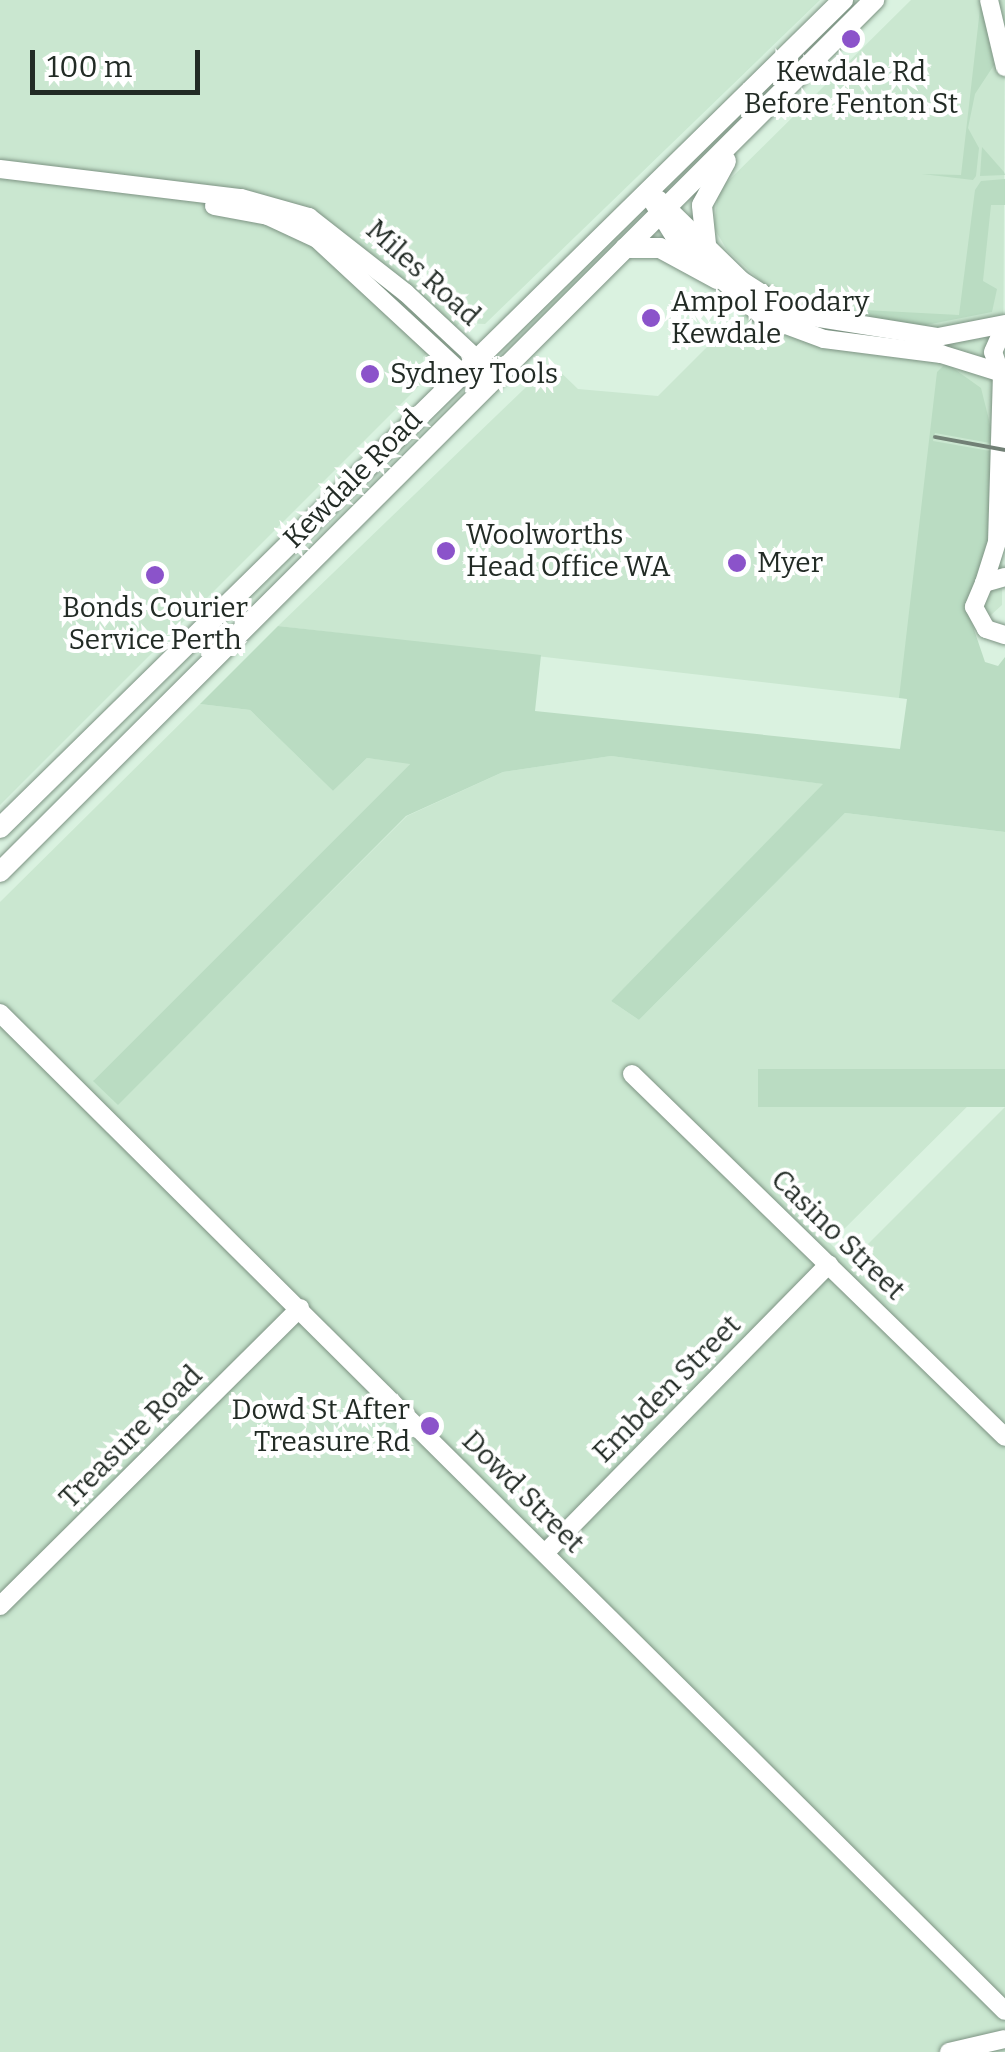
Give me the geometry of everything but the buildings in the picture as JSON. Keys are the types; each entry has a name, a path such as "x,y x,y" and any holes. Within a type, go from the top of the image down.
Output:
{"main road":[{"name":"Kewdale Road","path":"0,828 472,369 843,0"},
{"name":"Kewdale Road","path":"0,872 874,0"},
{"path":"706,244 701,227 704,195 755,118"},
{"path":"625,248 660,248 717,279"},
{"path":"290,546 308,563"}],"street":[{"path":"989,0 1005,66"},
{"path":"999,0 1005,30"},
{"name":"Miles Road","path":"0,169 241,198 308,216 349,244 472,369"},
{"name":"Miles Road","path":"0,181 229,208 296,227 490,382"},
{"path":"648,194 717,279 762,316 808,335 941,354 1002,376"},
{"path":"662,210 706,244 758,294 817,321 938,336 1005,324"},
{"path":"1005,324 993,352 1002,376 997,542 975,598 975,615 986,630 1005,635"},
{"path":"984,583 1005,577"},
{"name":"Dowd Street","path":"0,1013 1005,2011"},
{"name":"Casino Street","path":"632,1074 1005,1436"},
{"name":"Embden Street","path":"545,1553 829,1264"},
{"name":"Treasure Road","path":"0,1606 300,1308"},
{"path":"949,2052 1005,2039"}],"shaded area":[{"path":"0,0 820,0 485,324 460,323 423,357 427,378 0,805"},
{"path":"911,0 1005,0 1002,605 899,698 278,626 551,363 578,389 658,396 767,287 727,250 714,228 718,191"},
{"path":"981,0 994,65 975,94 968,128 979,148 976,176 973,180 922,174 961,175"},
{"path":"982,147 1004,172 1005,175 980,176"},
{"path":"1005,179 1005,205 991,205 983,281 997,289 992,312 926,325 872,319 864,310 959,315 975,190 981,181"},
{"path":"946,363 981,388 991,428 990,443 935,433 933,441 990,451 993,524 967,609 985,662 998,666 1005,657 1005,832 845,813 639,1020 611,1001 823,784 611,756 503,772 406,816 118,1105 93,1081 410,764 367,758 333,791 250,710 200,704 278,626 541,655 535,711 900,749 907,699 899,698 937,372"},
{"path":"200,704 250,710 333,791 367,758 411,763 94,1080 118,1104 407,816 503,772 611,756 824,784 611,1001 639,1020 845,813 1005,832 1005,1069 830,1243 849,1263 1005,1107 1005,2052 0,2052 0,902"},
{"path":"758,1069 1005,1069 1005,1107 758,1107"}],"railway":[{"path":"935,437 1005,450"}],"place":[{"name":"Kewdale Rd Before Fenton St","path":"851,39"},
{"name":"Ampol Foodary Kewdale","path":"651,318"},
{"name":"Sydney Tools","path":"370,374"},
{"name":"Woolworths Head Office WA","path":"446,551"},
{"name":"Myer","path":"737,563"},
{"name":"Bonds Courier Service Perth","path":"155,575"},
{"name":"Dowd St After Treasure Rd","path":"430,1426"}]}
